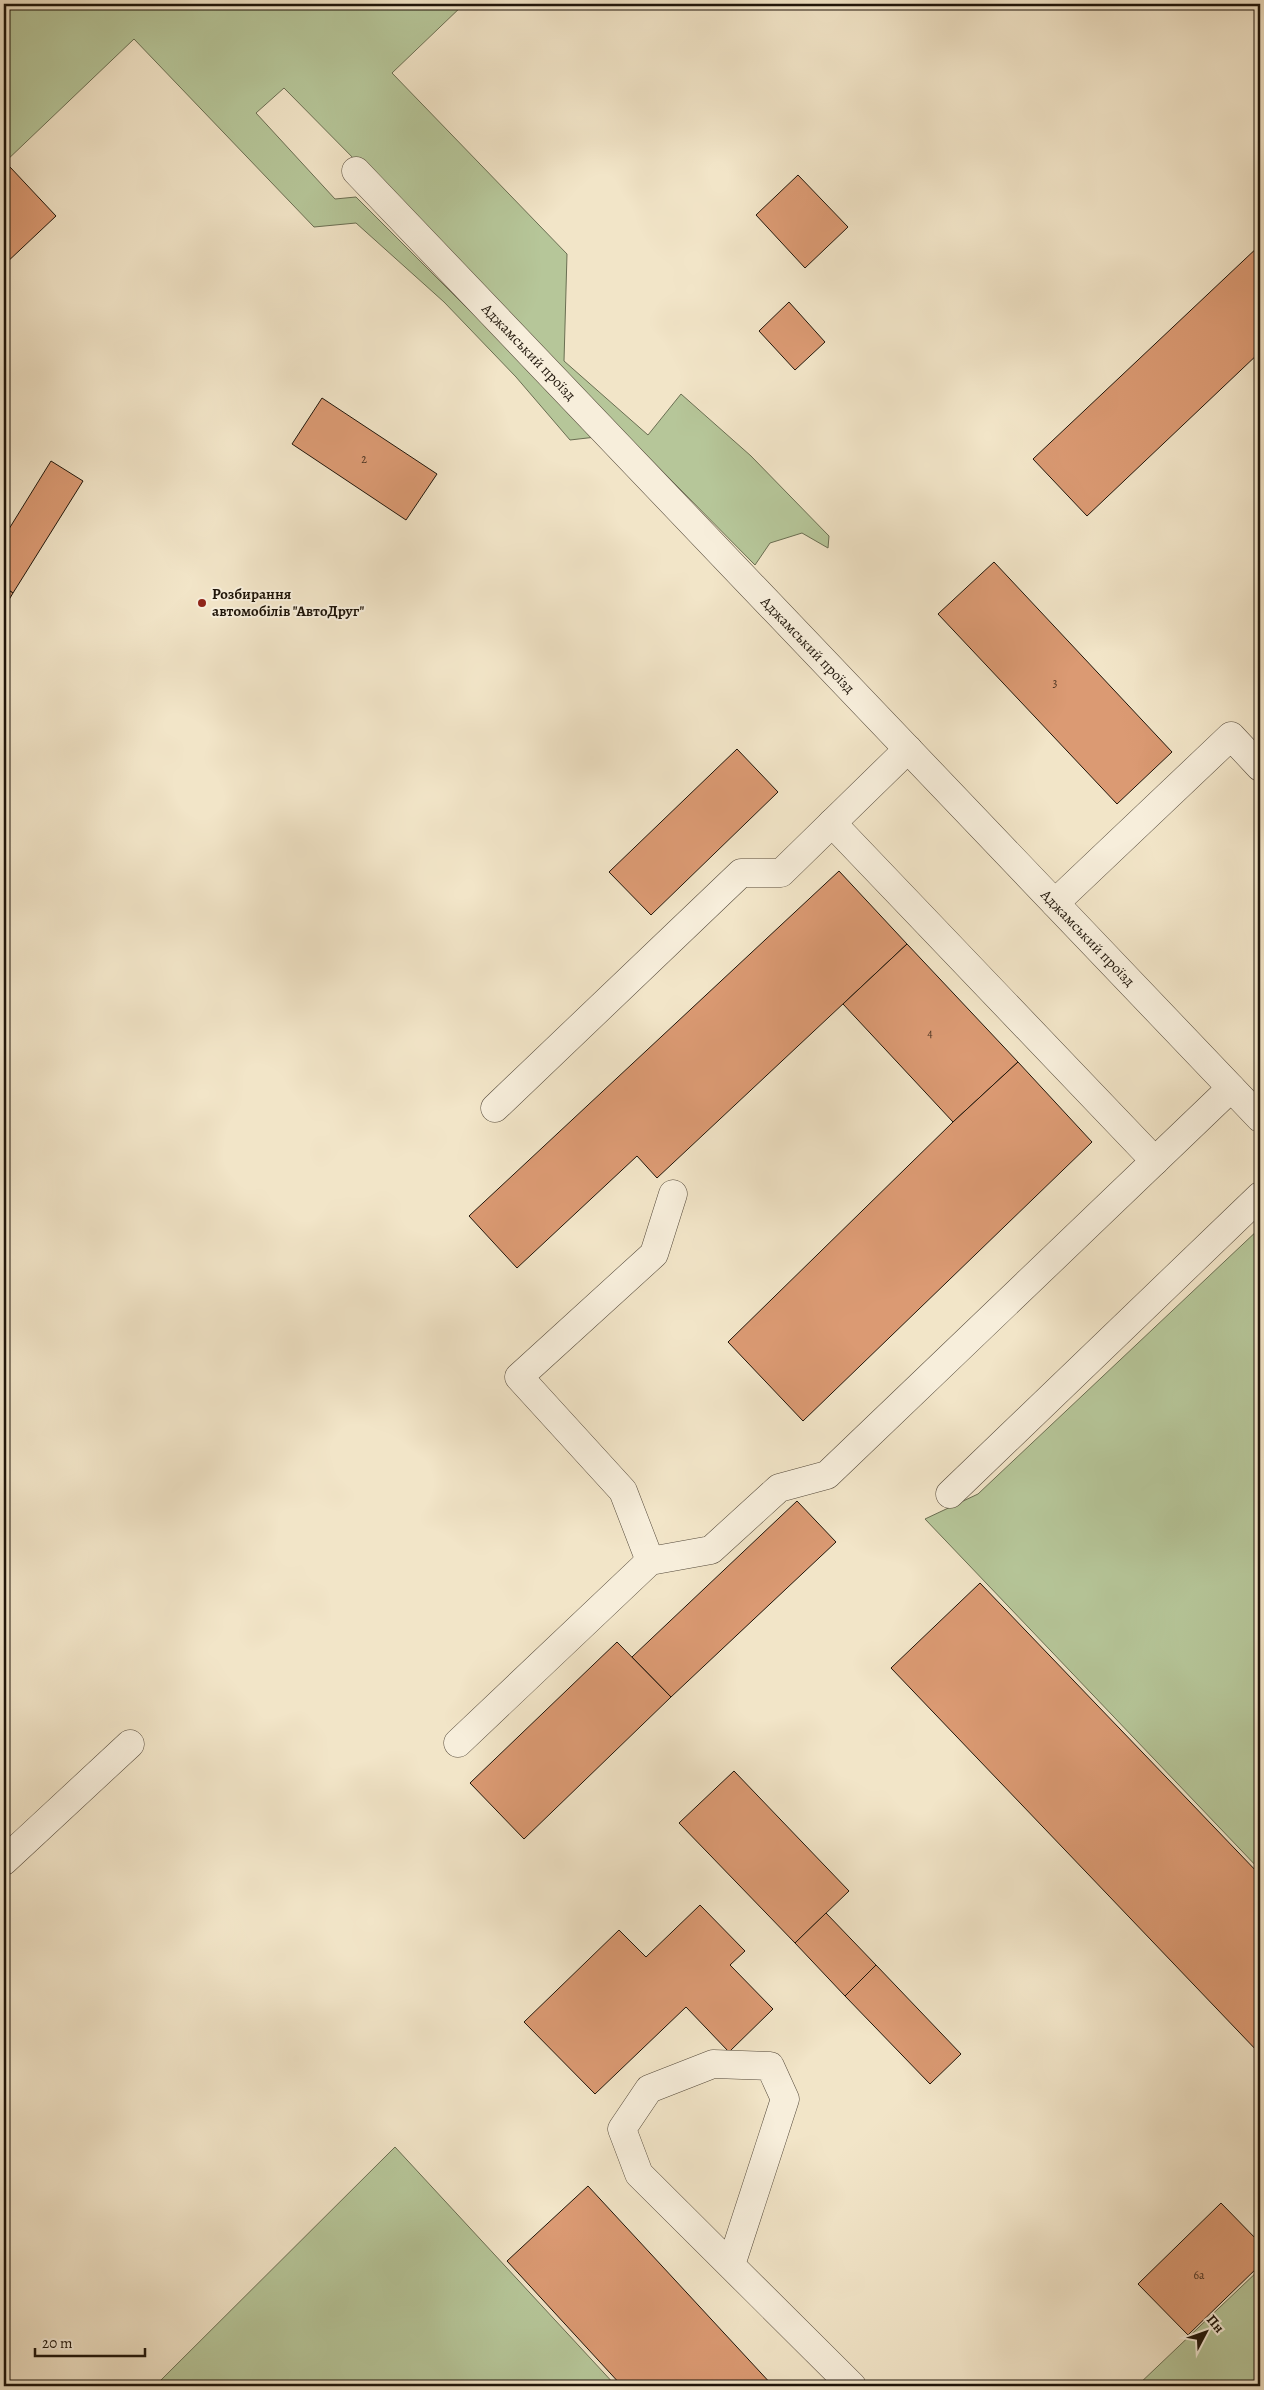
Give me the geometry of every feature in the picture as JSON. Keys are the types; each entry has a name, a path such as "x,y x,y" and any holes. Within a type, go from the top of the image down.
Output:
{"street":[{"name":"Аджамський проїзд","path":"356,171 1260,1118"},
{"path":"1055,903 1231,736 1260,767"},
{"path":"495,1108 741,873 781,873 908,749"},
{"path":"832,823 1155,1161"},
{"path":"458,1743 650,1560 711,1550 779,1488 827,1475 1231,1088"},
{"path":"650,1560 623,1491 519,1377 654,1254 673,1194"},
{"path":"950,1494 1260,1196"},
{"path":"4,1861 130,1744"},
{"path":"731,2265 785,2099 770,2066 713,2064 649,2090 622,2129 639,2174 852,2386"}],"green space":[{"path":"4,4 464,4 392,73 567,254 564,361 648,435 681,394 751,456 829,536 828,548 802,533 770,543 755,565 284,88 256,113 335,199 356,197 596,437 570,440 516,377 444,302 356,223 314,227 134,39 4,163"},
{"path":"1260,1228 1260,1870 925,1519 978,1494"},
{"path":"395,2147 616,2386 155,2386"},
{"path":"1260,2269 1260,2386 1137,2386"}],"building":[{"path":"10,167 56,216 4,265 4,172"},
{"path":"798,175 848,227 805,268 756,215"},
{"path":"1260,245 1260,352 1087,516 1033,459"},
{"path":"789,302 825,342 795,370 759,331"},
{"path":"322,398 437,474 406,520 292,444"},
{"path":"51,461 83,481 13,593 4,587 4,537"},
{"path":"994,562 1172,752 1117,804 938,614"},
{"path":"4,587 13,593 4,608"},
{"path":"737,749 778,792 651,915 609,872"},
{"path":"839,871 907,944 657,1178 637,1156 517,1268 469,1216"},
{"path":"907,944 1018,1062 953,1122 843,1004"},
{"path":"1018,1062 1092,1142 803,1421 728,1342 953,1122"},
{"path":"797,1501 836,1542 671,1697 632,1657"},
{"path":"980,1583 1260,1875 1260,2054 891,1668"},
{"path":"617,1642 671,1697 524,1839 470,1783"},
{"path":"734,1771 849,1891 795,1943 679,1823"},
{"path":"700,1905 745,1951 730,1965 773,2009 729,2052 686,2007 595,2094 524,2022 619,1930 646,1957"},
{"path":"826,1913 876,1965 845,1996 795,1943"},
{"path":"876,1965 961,2054 930,2084 845,1996"},
{"path":"588,2186 773,2386 622,2386 507,2261"},
{"path":"1221,2203 1260,2243 1260,2265 1188,2335 1138,2284"}],"place":[{"name":"Розбирання автомобілів \"АвтоДруг\"","path":"202,603"}]}
